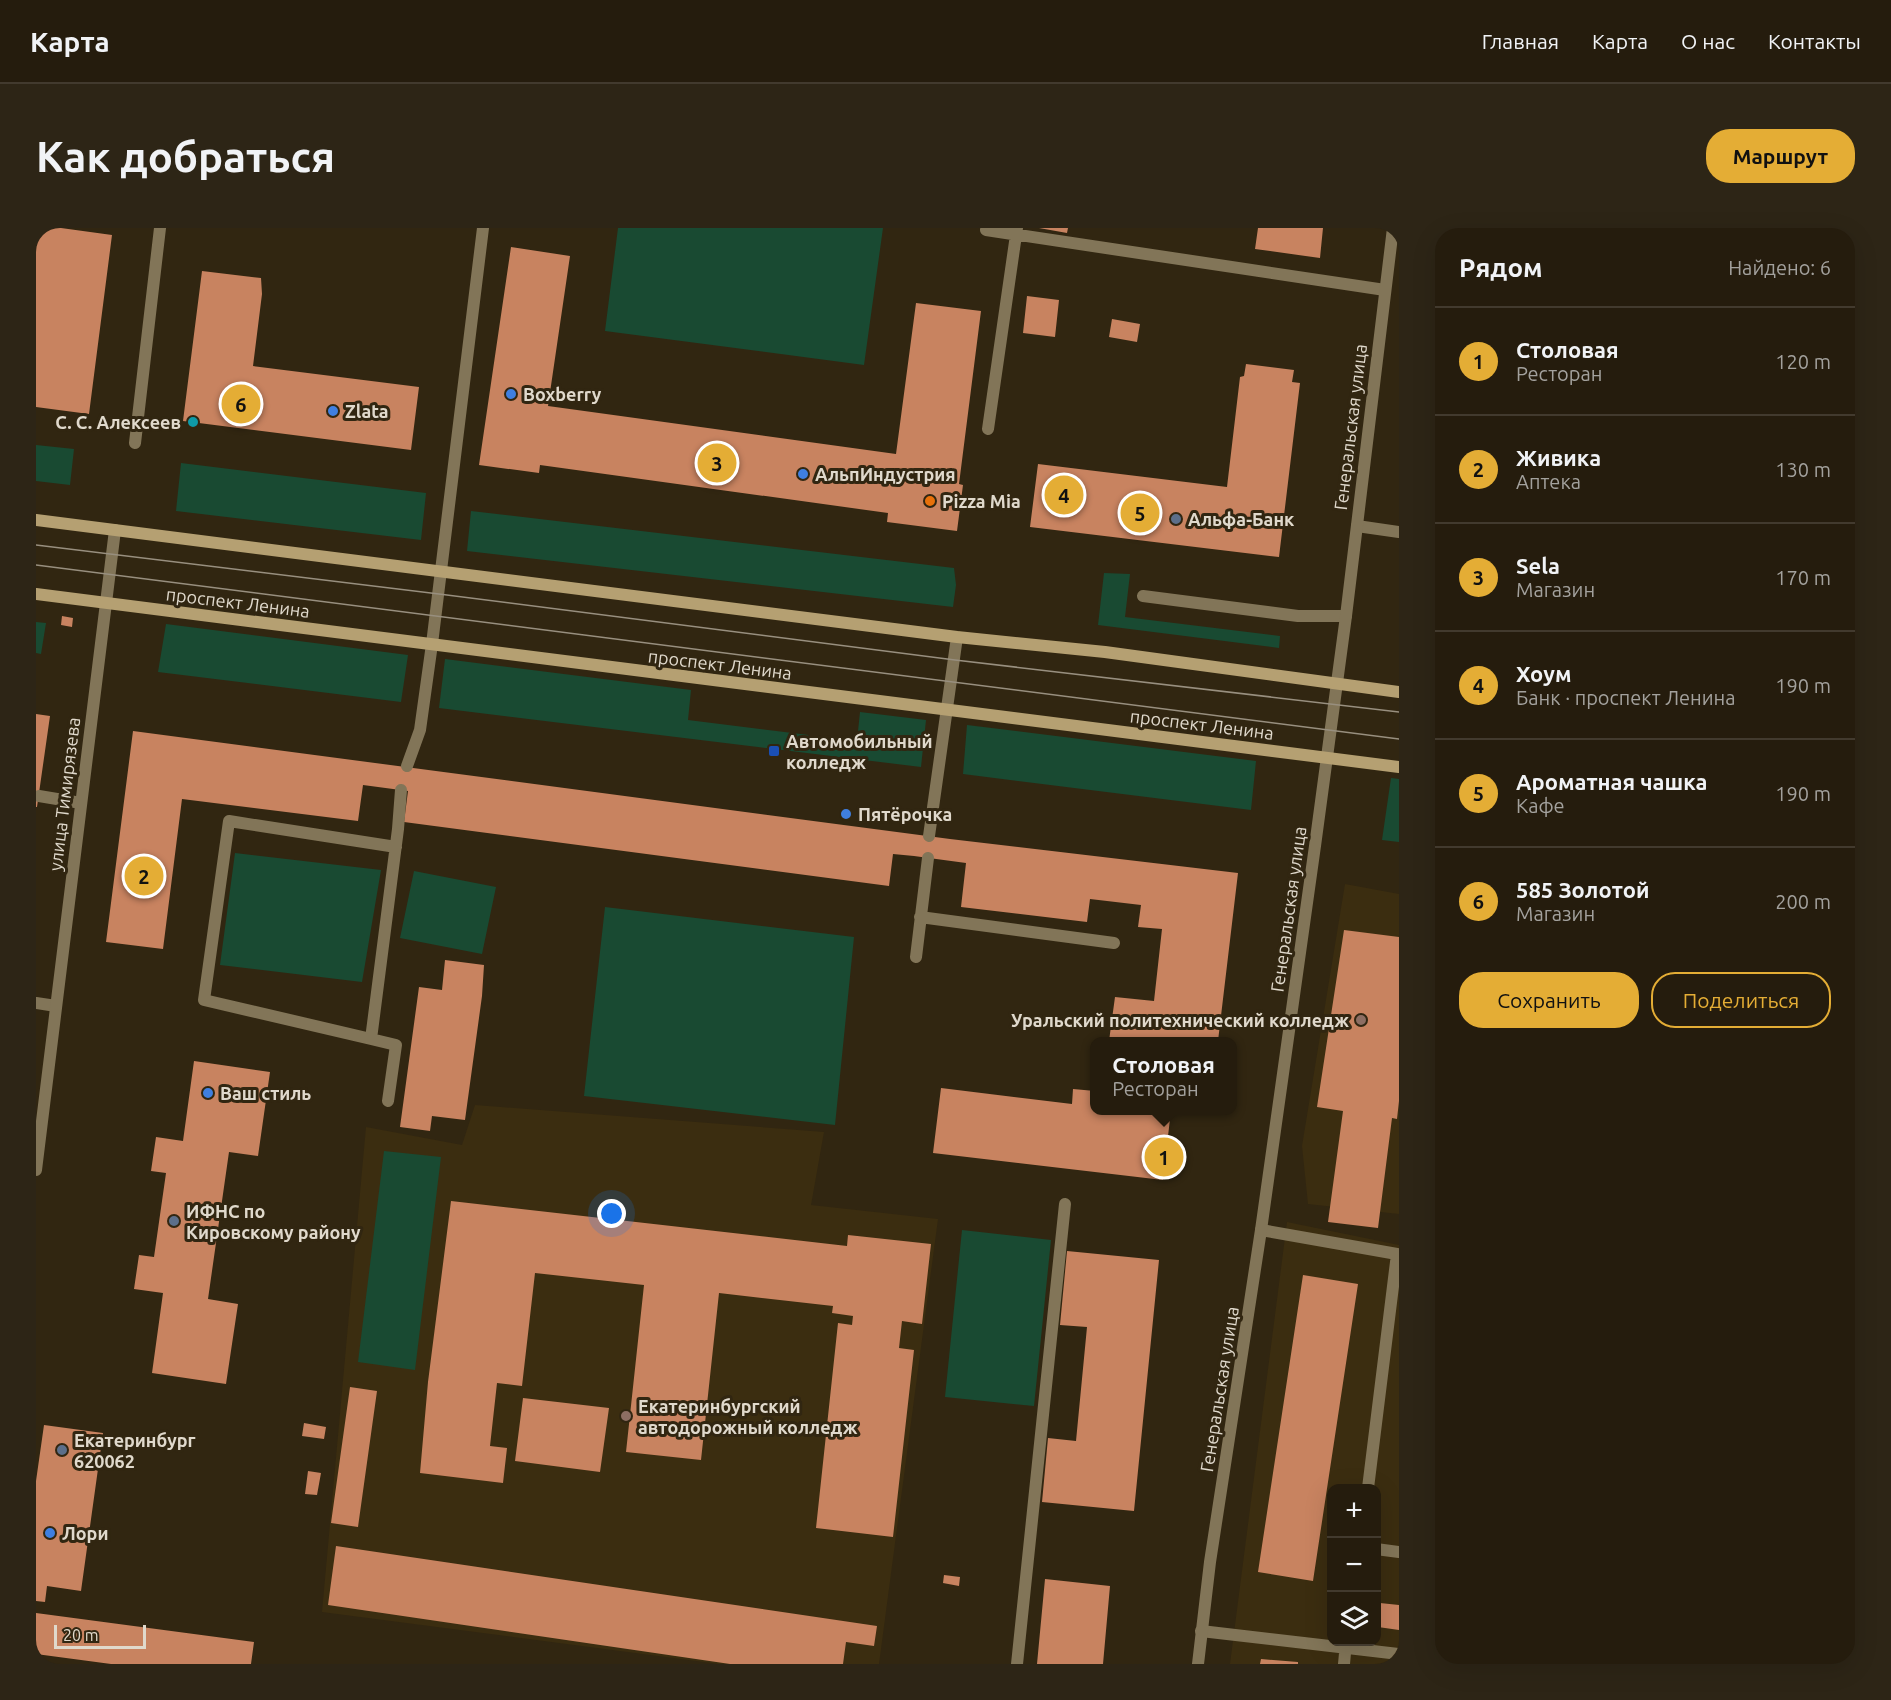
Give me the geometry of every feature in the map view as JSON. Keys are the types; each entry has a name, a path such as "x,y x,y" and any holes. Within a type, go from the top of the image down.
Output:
{"main road":[{"path":"36,520 957,637 1105,652 1399,692"},
{"name":"проспект Ленина","path":"36,594 1399,767"}],"street":[{"path":"135,443 160,228"},
{"path":"406,766 420,730 442,571 450,487 483,228"},
{"name":"Генеральская улица","path":"1198,1664 1346,616 1393,228"},
{"path":"986,230 1017,232 1385,290"},
{"path":"987,429 1017,232"},
{"path":"1357,526 1399,532"},
{"name":"улица Тимирязева","path":"36,1170 115,530"},
{"path":"1143,596 1298,616 1346,616"},
{"path":"929,836 957,637"},
{"path":"370,1039 396,847 401,790"},
{"path":"39,796 81,803"},
{"path":"388,1101 396,1045 204,1000 229,821 396,847"},
{"path":"916,957 928,858"},
{"path":"920,917 1114,943"},
{"path":"36,1003 56,1006"},
{"path":"1017,1664 1065,1204"},
{"path":"1261,1230 1397,1254 1368,1484"},
{"path":"1381,1550 1399,1552"},
{"path":"1201,1631 1327,1643"},
{"path":"1344,1664 1346,1646"},
{"path":"1352,1646 1399,1654"}],"shaded area":[{"name":"Уральский политехнический колледж","path":"1345,884 1399,894 1399,1214 1308,1204 1302,1146"},
{"name":"Екатеринбургский автодорожный колледж","path":"475,1105 824,1132 811,1205 938,1219 879,1664 719,1664 322,1612 366,1127 462,1145"},
{"path":"1287,1222 1399,1245 1399,1664 1230,1664"}],"green space":[{"path":"618,228 883,228 864,365 605,331"},
{"path":"36,445 74,449 70,485 36,481"},
{"path":"181,463 426,493 421,540 176,511"},
{"path":"471,511 954,568 956,585 953,607 467,551"},
{"path":"1104,573 1130,574 1125,617 1280,636 1279,648 1098,625"},
{"path":"36,622 46,623 41,654 36,653"},
{"path":"166,624 408,655 401,702 158,672"},
{"path":"445,659 691,690 688,720 857,741 860,712 926,720 921,767 439,708"},
{"path":"967,725 1256,761 1251,810 963,774"},
{"path":"1391,778 1399,779 1399,842 1382,840"},
{"path":"235,853 381,870 362,982 220,965"},
{"path":"414,871 496,887 482,954 400,938"},
{"path":"605,907 854,937 835,1125 584,1096"},
{"path":"384,1151 441,1157 415,1370 358,1362"},
{"path":"962,1230 1051,1240 1034,1406 945,1397"}],"building":[{"path":"36,228 61,228 112,235 89,414 36,407"},
{"path":"1039,228 1068,228 1067,233"},
{"path":"1258,228 1323,228 1320,258 1255,249"},
{"path":"511,247 570,256 548,406 896,454 916,303 981,311 959,484 963,485 957,531 887,522 888,513 540,465 539,473 479,465"},
{"path":"202,271 261,278 262,294 253,366 419,387 411,450 183,421"},
{"path":"1027,296 1059,300 1055,337 1023,333"},
{"path":"1112,319 1140,324 1137,342 1109,337"},
{"path":"1246,364 1294,370 1292,382 1300,383 1279,557 1030,527 1038,464 1227,487 1240,377 1244,376"},
{"path":"62,616 73,618 72,627 61,625"},
{"path":"36,714 50,716 37,807 36,807"},
{"path":"133,731 950,839 1238,873 1218,1037 1110,1037 1115,997 1154,1001 1162,929 1138,927 1141,905 1090,899 1087,922 961,907 966,863 914,856 893,854 889,886 404,822 408,791 363,785 358,821 182,799 163,949 106,942"},
{"name":"Уральский политехнический колледж","path":"1344,930 1399,937 1399,1101 1397,1119 1392,1118 1378,1228 1328,1222 1343,1111 1317,1107"},
{"path":"445,960 484,965 465,1120 432,1116 430,1131 400,1127 419,987 442,990"},
{"path":"194,1061 270,1072 258,1156 229,1152 208,1299 238,1304 226,1384 152,1373 163,1293 134,1289 139,1255 154,1257 166,1173 151,1171 156,1137 183,1141"},
{"path":"941,1088 1072,1104 1073,1089 1090,1091 1090,1115 1170,1115 1163,1180 933,1153"},
{"path":"451,1201 847,1246 848,1235 931,1244 922,1324 902,1321 899,1348 914,1350 893,1537 816,1528 838,1323 852,1325 853,1316 832,1313 833,1306 719,1293 701,1460 626,1452 644,1285 535,1273 522,1386 497,1383 490,1446 507,1448 503,1483 420,1473 428,1382"},
{"path":"1067,1251 1159,1260 1134,1511 1042,1502 1048,1438 1076,1441 1087,1327 1060,1325"},
{"path":"1303,1275 1358,1284 1313,1581 1258,1572"},
{"path":"350,1387 377,1391 358,1527 331,1523"},
{"path":"523,1398 609,1408 600,1472 515,1461"},
{"path":"304,1423 326,1427 324,1439 302,1436"},
{"path":"44,1425 103,1433 81,1591 47,1586 45,1602 36,1601 36,1481"},
{"path":"308,1471 321,1473 317,1495 305,1494"},
{"path":"336,1546 877,1626 874,1646 846,1642 843,1664 730,1664 328,1605"},
{"path":"944,1575 960,1577 959,1586 943,1583"},
{"path":"1045,1579 1110,1586 1103,1664 1037,1664"},
{"path":"1381,1603 1399,1605 1399,1630 1381,1627"},
{"path":"36,1613 254,1642 251,1664 111,1664 36,1654"},
{"path":"1261,1659 1298,1662 1298,1664 1260,1664"}],"tram line":[{"path":"36,545 955,660 1399,712"},
{"path":"36,565 1399,739"}],"place":[{"name":"Boxberry","path":"511,394"},
{"name":"585 Золотой","path":"241,404"},
{"name":"Zlata","path":"333,411"},
{"name":"С. С. Алексеев","path":"193,422"},
{"name":"Sela","path":"717,463"},
{"name":"АльпИндустрия","path":"803,474"},
{"name":"Хоум","path":"1064,495"},
{"name":"Pizza Mia","path":"930,501"},
{"name":"Ароматная чашка","path":"1140,513"},
{"name":"Альфа-Банк","path":"1176,519"},
{"name":"Автомобильный колледж","path":"774,751"},
{"name":"Пятёрочка","path":"846,814"},
{"name":"Живика","path":"144,876"},
{"name":"Уральский политехнический колледж","path":"1361,1020"},
{"name":"Ваш стиль","path":"208,1093"},
{"name":"Столовая","path":"1164,1157"},
{"name":"ИФНС по Кировскому району","path":"174,1221"},
{"name":"Екатеринбургский автодорожный колледж","path":"626,1416"},
{"name":"Екатеринбург 620062","path":"62,1450"},
{"name":"Лори","path":"50,1533"}]}
